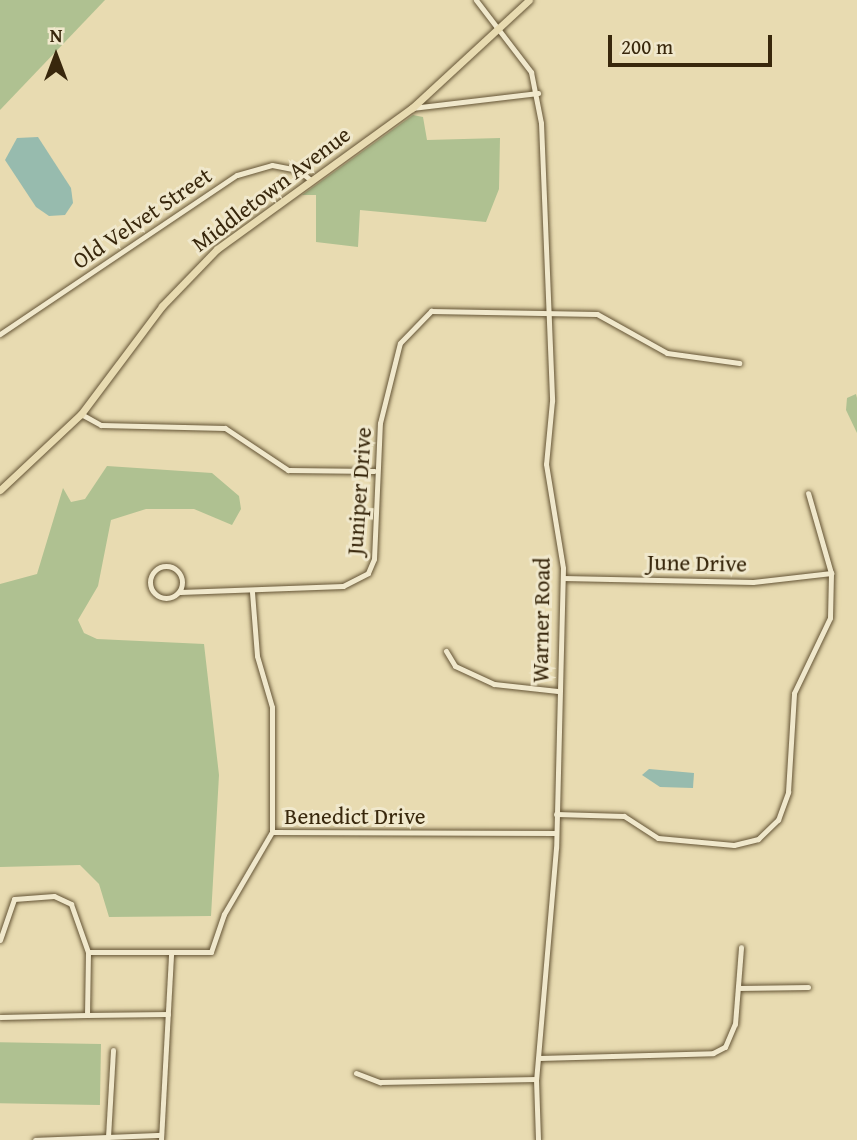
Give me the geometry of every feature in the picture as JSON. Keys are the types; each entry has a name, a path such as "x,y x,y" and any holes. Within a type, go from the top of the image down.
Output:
{"main road":[{"name":"Middletown Avenue","path":"0,490 81,414 190,274 310,180 412,108 499,31 529,0"}],"street":[{"name":"Warner Road","path":"476,0 531,72 538,93 552,401 546,464 563,578 556,833 536,1079 538,1140"},
{"path":"412,108 538,93"},
{"name":"Old Velvet Street","path":"0,334 237,175 272,166 310,180"},
{"name":"Juniper Drive","path":"180,592 177,570 154,570 150,584 158,596 180,592 252,592 343,586 364,576 374,559 374,471 398,351 417,319 446,308 548,315 597,314 667,353 739,363"},
{"path":"81,414 101,425 225,428 288,470 374,471"},
{"path":"556,814 624,816 667,841 734,845 769,830 786,806 794,693 830,618 831,573 808,493"},
{"name":"June Drive","path":"563,578 753,582 831,573"},
{"name":"Benedict Drive","path":"252,592 257,656 272,707 272,832 556,833"},
{"path":"446,651 455,666 494,684 558,691"},
{"path":"88,952 172,954 214,949 223,914 272,832"},
{"path":"0,940 15,899 54,896 71,904 88,952 87,1015"},
{"path":"538,1058 713,1054 732,1037 740,988 741,947"},
{"path":"35,1140 161,1138 172,954"},
{"path":"740,988 808,987"},
{"path":"0,1017 168,1014"},
{"path":"108,1137 113,1050"},
{"path":"356,1073 380,1082 536,1079"}],"green space":[{"path":"0,0 105,0 0,110"},
{"path":"413,115 423,117 427,140 500,138 499,189 486,222 360,210 358,247 316,242 316,195 302,195"},
{"path":"856,394 857,433 846,410 847,398"},
{"path":"107,466 212,473 239,496 241,509 232,525 194,509 146,509 111,520 98,586 78,620 84,633 97,639 204,644 219,775 211,916 109,917 99,884 80,865 0,867 0,584 37,574 63,488 71,502 85,499"},
{"path":"0,1042 101,1044 100,1105 0,1103"}],"water":[{"path":"38,137 71,188 73,203 65,215 49,216 36,207 5,160 17,138"},
{"path":"649,769 694,773 693,788 660,787 642,775"}]}
